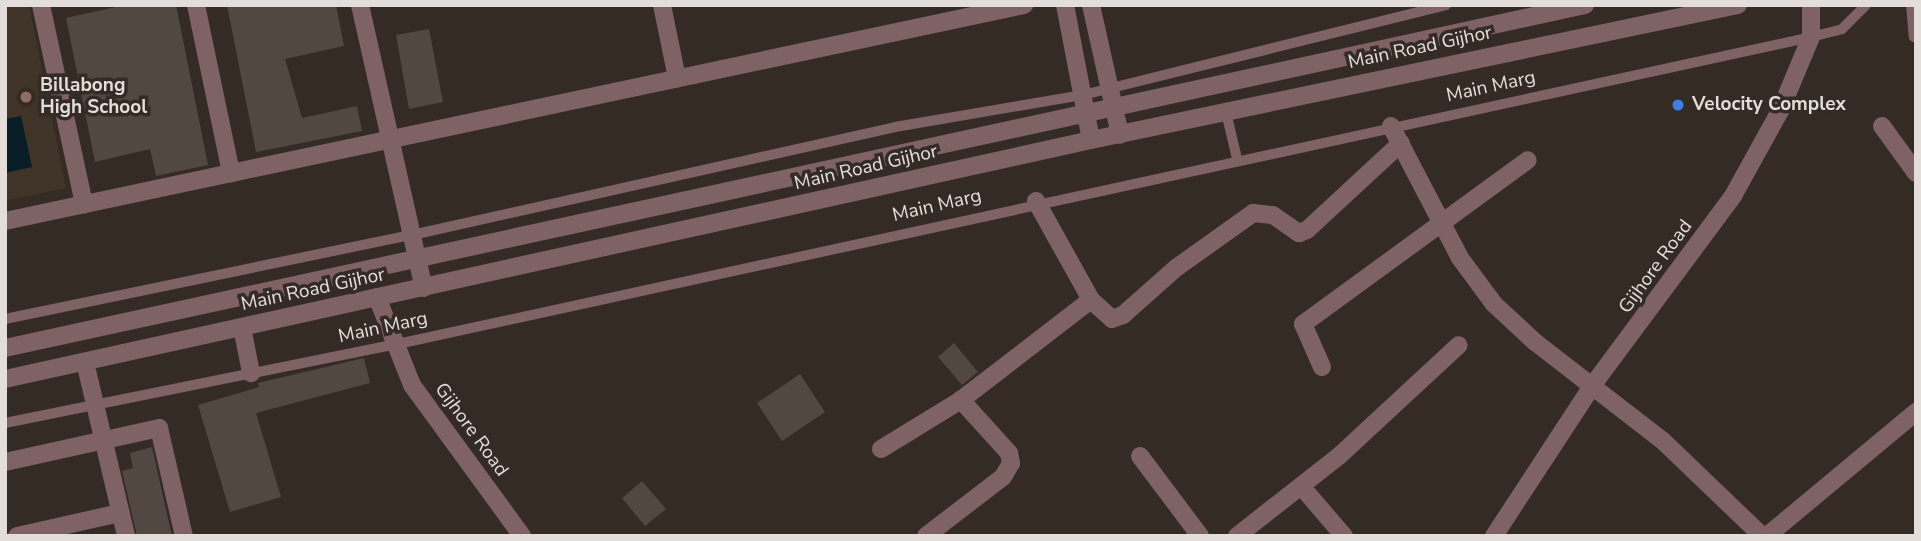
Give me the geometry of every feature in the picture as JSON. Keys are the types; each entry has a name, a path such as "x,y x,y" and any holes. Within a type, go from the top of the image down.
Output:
{"street":[{"path":"41,5 84,204"},
{"path":"196,5 231,173"},
{"path":"360,5 424,288"},
{"path":"662,5 677,78"},
{"path":"5,221 994,8 1024,5"},
{"path":"1065,5 1091,140"},
{"path":"1091,5 1120,135"},
{"name":"Main Road Gijhor","path":"5,379 1091,140 1738,5"},
{"name":"Gijhore Road","path":"1494,536 1592,386 1733,196 1780,111 1811,37 1811,5"},
{"name":"Main Road Gijhor","path":"5,348 1582,6"},
{"path":"1391,126 1460,258 1494,304 1662,440 1764,536 1916,412"},
{"path":"1882,126 1916,173"},
{"path":"1037,201 1091,300 1112,319 1123,315 1176,268 1261,210 1289,229 1307,230 1401,144"},
{"path":"1322,368 1303,324 1441,220 1528,160"},
{"name":"Gijhore Road","path":"377,298 393,345 412,385 449,441 522,536"},
{"path":"881,449 961,400 1091,300"},
{"path":"242,327 251,373"},
{"path":"1237,536 1301,486 1459,345"},
{"path":"85,362 126,536"},
{"path":"926,536 1003,477 1011,463 1009,453 961,400"},
{"path":"5,462 159,428 184,536"},
{"path":"1140,456 1200,536"},
{"path":"1301,486 1344,536"},
{"path":"18,536 120,513"}],"lane":[{"path":"5,319 412,234 895,127 1083,95 1446,5"},
{"name":"Main Marg","path":"5,423 393,345 1037,201 1811,37 1842,29 1867,5"},
{"path":"1911,5 1914,37"},
{"path":"1226,112 1237,159"}],"shaded area":[{"name":"Billabong High School","path":"5,5 29,5 66,188 5,201"}],"water":[{"path":"21,116 32,167 5,173 5,119"}],"building":[{"path":"125,5 176,5 208,165 156,176 150,149 95,162 66,18"},
{"path":"227,5 336,5 344,46 285,59 302,118 357,106 362,131 256,152"},
{"path":"429,29 443,102 409,109 396,35"},
{"path":"954,343 978,372 962,385 938,357"},
{"path":"364,358 370,383 256,413 281,497 230,512 198,405 259,387 258,383"},
{"path":"800,374 825,412 782,441 757,403"},
{"path":"152,447 172,536 137,536 122,471 133,468 130,453"},
{"path":"642,481 666,509 645,526 622,498"}],"place":[{"name":"Billabong High School","path":"26,97"},
{"name":"Velocity Complex","path":"1678,105"}]}
